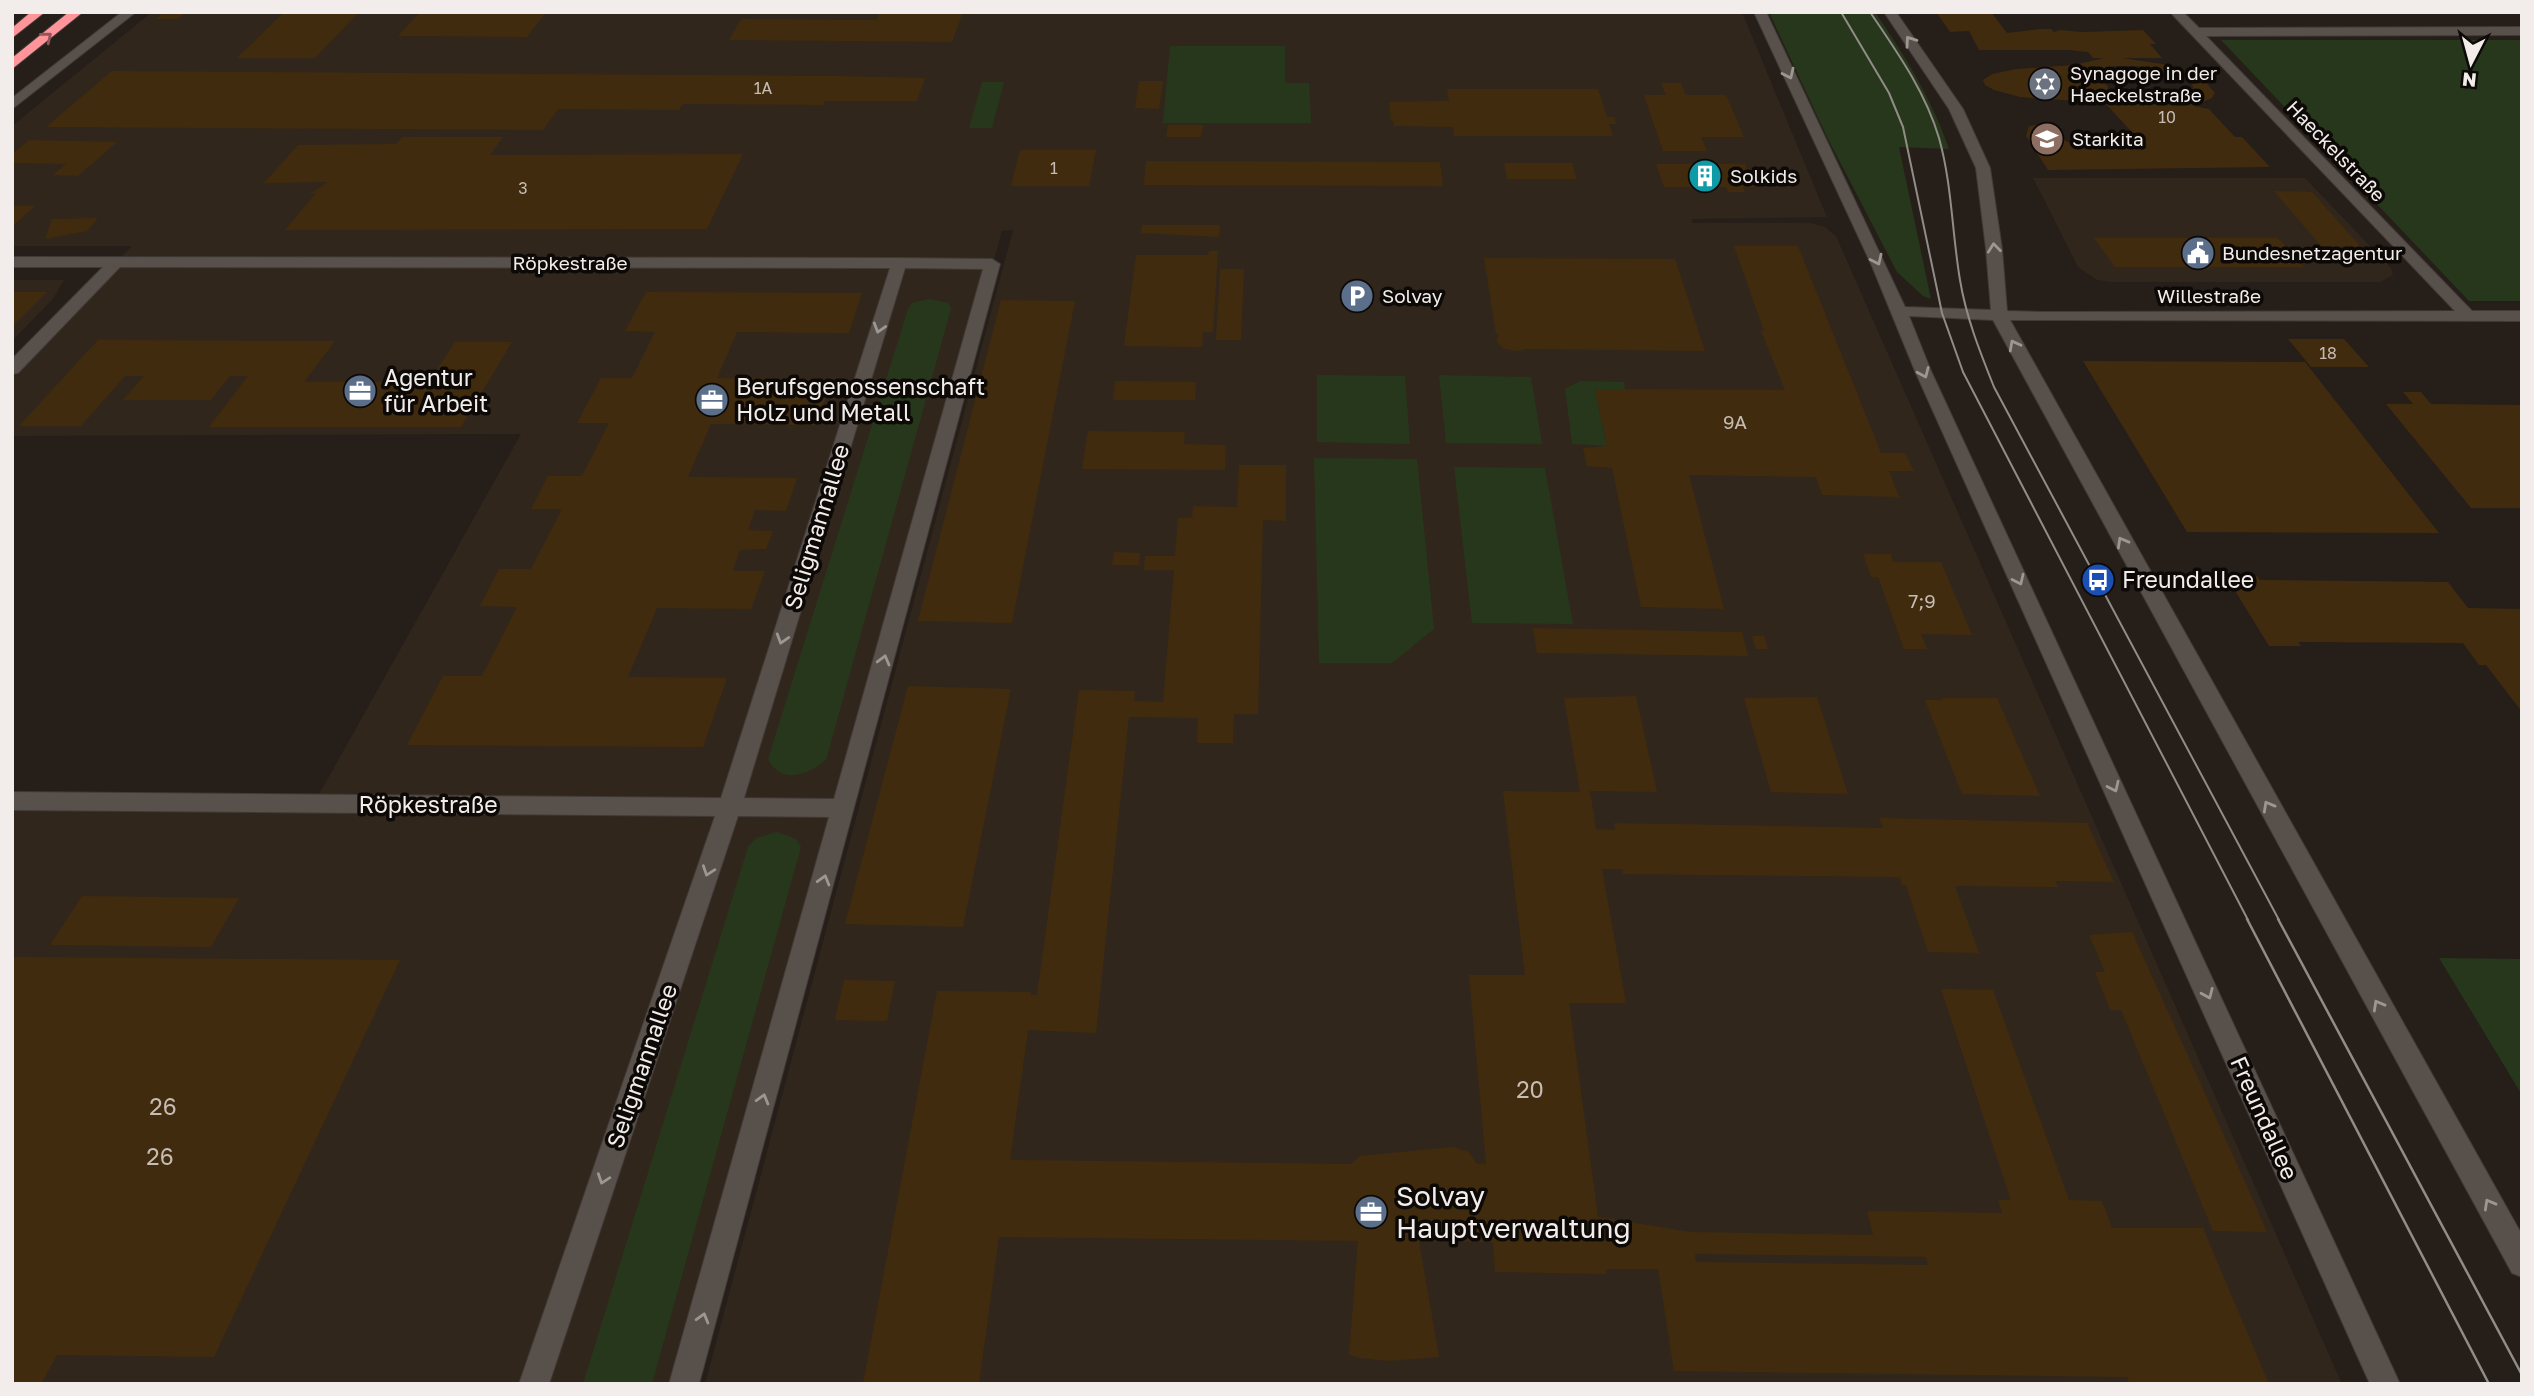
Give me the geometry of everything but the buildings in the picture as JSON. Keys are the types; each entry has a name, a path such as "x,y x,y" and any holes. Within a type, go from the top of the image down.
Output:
{"highway":[{"path":"12,34 38,12"},
{"path":"14,64 77,12"}],"street":[{"path":"12,106 130,12"},
{"name":"Freundallee","path":"1759,12 1880,267 1897,311 2385,1384"},
{"path":"1889,12 1956,109 1983,168 1994,249 1999,316 2522,1263"},
{"name":"Haeckelstraße","path":"2176,12 2469,317"},
{"path":"2195,32 2522,31"},
{"name":"Röpkestraße","path":"12,262 899,262"},
{"path":"12,369 116,262"},
{"path":"684,1384 992,264 899,262"},
{"name":"Seligmannallee","path":"534,1384 730,806 899,262"},
{"name":"Willestraße","path":"1897,311 1999,316 2522,316"},
{"name":"Röpkestraße","path":"12,801 844,808"}],"shaded area":[{"path":"152,12 1742,12 1827,217 1692,219 1692,223 1811,223 1825,227 1836,236 2342,1384 705,1384 1013,230 1002,231 684,1384 12,1384 12,806 313,805 521,434 12,436 12,369 132,246 12,246 12,126"},
{"path":"2033,178 2305,178 2391,268 2393,275 2380,282 2097,280 2078,267"},
{"path":"12,280 64,280 53,299 12,341"}],"green space":[{"path":"1769,12 1875,12 1917,78 1949,149 1899,147 1931,299 1923,296 1897,272 1827,137"},
{"path":"2221,40 2522,40 2522,301 2469,301"},
{"path":"1170,46 1285,46 1285,83 1309,83 1311,123 1163,123"},
{"path":"982,82 1004,82 992,128 969,128"},
{"path":"929,299 949,303 951,309 826,760 811,770 787,775 773,767 768,759 908,309 912,303"},
{"path":"1317,375 1405,376 1410,444 1317,442"},
{"path":"1439,375 1531,377 1542,444 1446,443"},
{"path":"1580,381 1624,382 1625,390 1595,390 1607,446 1572,444 1565,389"},
{"path":"1314,458 1417,459 1434,629 1392,663 1319,663"},
{"path":"1454,467 1545,468 1573,624 1472,623"},
{"path":"777,832 796,839 801,847 652,1384 583,1384 748,847 756,838"},
{"path":"2439,958 2522,959 2522,1095"}],"tram line":[{"path":"1841,12 1889,93 1903,127 1942,313 1963,372 2248,920"},
{"path":"1870,12 1918,88 1939,138 1947,173 1963,294 1974,334 1994,387 2279,920"},
{"path":"2247,919 2489,1384"},
{"path":"2278,919 2522,1375"}],"place":[{"name":"Synagoge in der Haeckelstraße","path":"2045,84"},
{"name":"Starkita","path":"2047,139"},
{"name":"Solkids","path":"1705,176"},
{"name":"Bundesnetzagentur","path":"2198,253"},
{"name":"Solvay","path":"1357,296"},
{"name":"Agentur für Arbeit","path":"360,391"},
{"name":"Berufsgenossenschaft Holz und Metall","path":"712,400"},
{"name":"Freundallee","path":"2098,580"},
{"name":"Solvay Hauptverwaltung","path":"1371,1212"}]}
